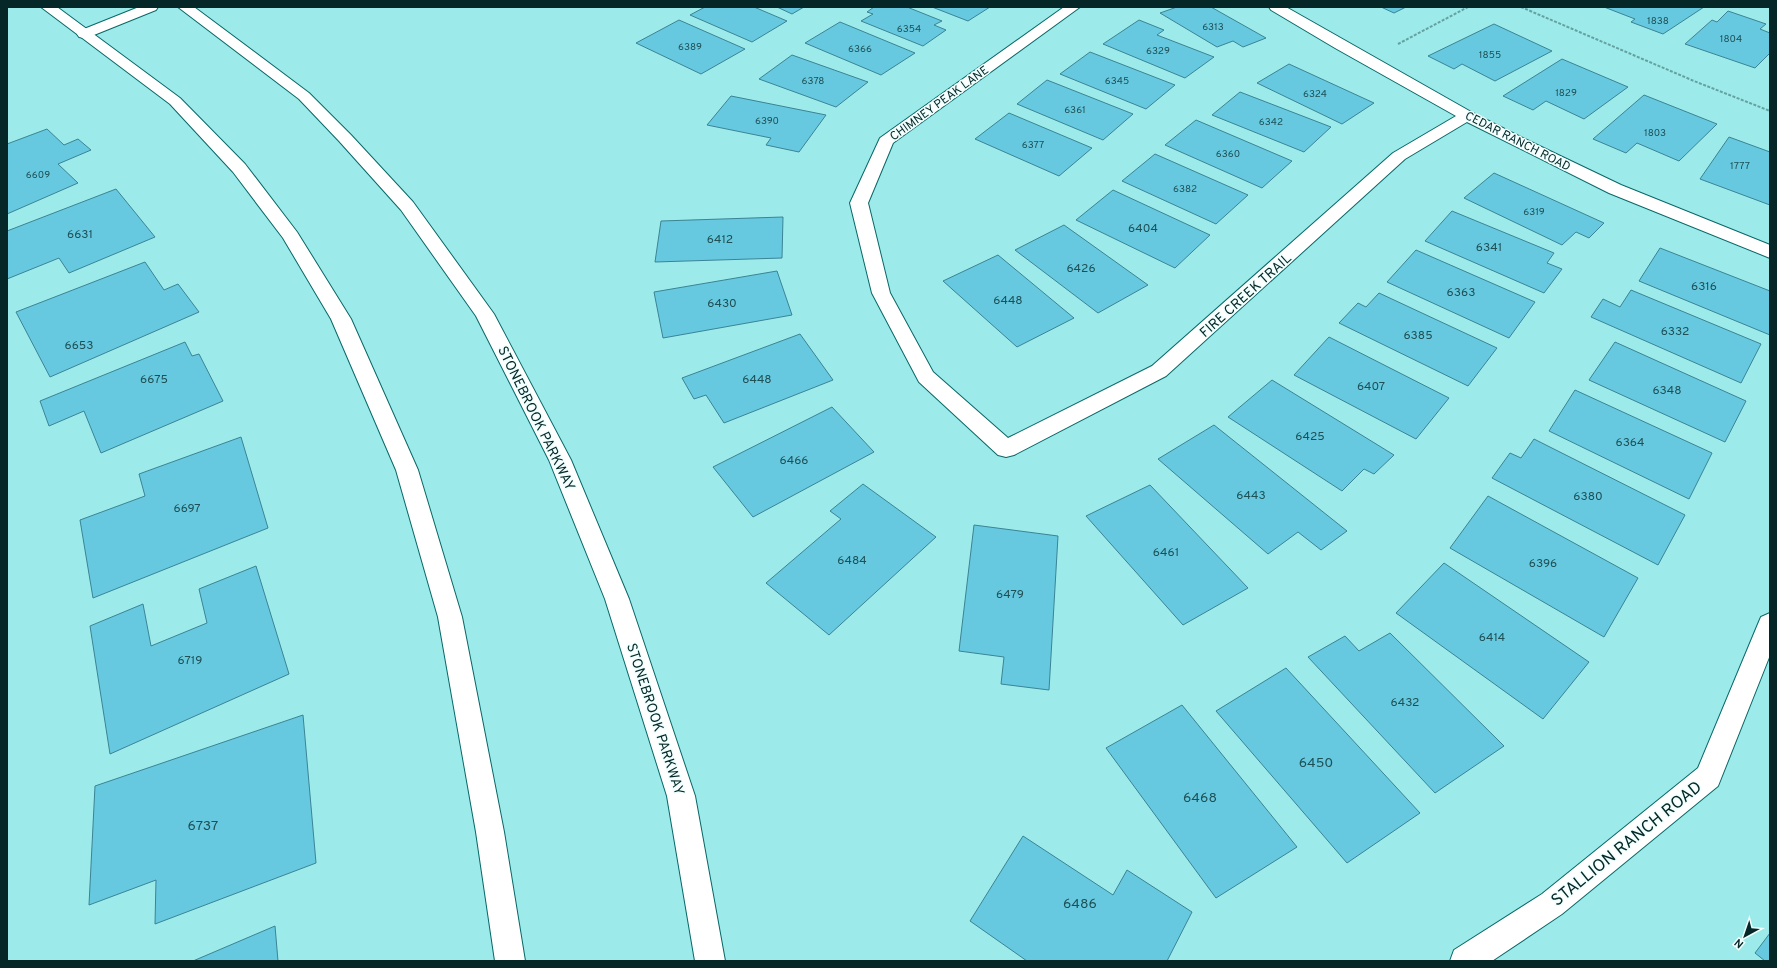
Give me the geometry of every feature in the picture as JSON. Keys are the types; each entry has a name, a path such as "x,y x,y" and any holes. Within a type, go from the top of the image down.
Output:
{"main road":[{"path":"48,7 175,101 239,168 291,236 341,319 407,470 450,617 490,832 510,961"},
{"path":"84,34 151,7"},
{"name":"STONEBROOK PARKWAY","path":"185,7 252,55 304,96 345,138 407,206 484,314 560,460 617,599 681,796 710,961"},
{"name":"CHIMNEY PEAK LANE","path":"1006,449 926,377 880,293 859,203 886,141 1072,7"},
{"name":"CEDAR RANCH ROAD","path":"1276,7 1340,45 1467,116 1615,189 1770,252"},
{"name":"FIRE CREEK TRAIL","path":"1006,449 1159,371 1399,156 1467,116"},
{"name":"STALLION RANCH ROAD","path":"1465,961 1552,904 1708,777 1770,624"}],"path":[{"path":"1395,45 1468,7"},
{"path":"1521,7 1694,81 1770,111"}],"building":[{"path":"705,7 754,7 787,21 752,42 690,15"},
{"path":"777,7 804,7 792,14"},
{"path":"874,7 907,7 942,21 934,25 946,30 923,46 861,21 873,14 867,12"},
{"path":"932,7 990,7 968,21"},
{"path":"1177,7 1211,7 1266,38 1243,47 1233,41 1217,47 1160,13"},
{"path":"1381,7 1406,7 1394,13"},
{"path":"1604,7 1704,7 1663,34 1631,22 1635,19"},
{"path":"1728,11 1766,24 1760,29 1770,33 1770,53 1755,68 1685,44 1712,20 1717,22"},
{"path":"679,20 745,49 701,74 636,43"},
{"path":"1139,20 1164,30 1157,35 1214,57 1185,78 1103,44"},
{"path":"840,22 915,53 881,75 805,43"},
{"path":"1494,24 1552,51 1495,81 1462,64 1454,69 1428,56"},
{"path":"1090,52 1175,85 1146,109 1060,74"},
{"path":"792,55 868,82 836,107 759,79"},
{"path":"1562,59 1628,87 1584,119 1546,101 1533,110 1503,96"},
{"path":"1289,64 1374,103 1342,124 1257,83"},
{"path":"1047,80 1133,114 1103,140 1017,104"},
{"path":"1240,92 1331,127 1304,152 1212,115"},
{"path":"1644,95 1717,124 1679,161 1637,143 1626,153 1593,139"},
{"path":"731,96 826,115 799,152 766,145 771,138 707,125"},
{"path":"1009,113 1092,148 1059,176 975,139"},
{"path":"1196,120 1292,161 1262,188 1165,145"},
{"path":"47,129 64,145 78,139 91,150 58,164 78,183 7,214 7,144"},
{"path":"1729,137 1770,152 1770,205 1700,179"},
{"path":"1155,154 1248,195 1216,224 1122,181"},
{"path":"1494,173 1604,223 1589,238 1576,232 1562,245 1464,198"},
{"path":"116,189 155,237 69,273 59,258 7,279 7,231"},
{"path":"1113,190 1210,235 1175,268 1076,220"},
{"path":"1452,211 1554,253 1547,263 1562,269 1544,293 1425,241"},
{"path":"783,217 782,258 655,262 661,221"},
{"path":"1064,225 1148,285 1098,313 1015,250"},
{"path":"1660,248 1770,291 1770,335 1639,281"},
{"path":"1416,250 1535,302 1509,338 1387,282"},
{"path":"998,255 1074,318 1017,347 943,281"},
{"path":"145,262 164,290 178,284 199,312 50,377 16,312"},
{"path":"777,271 792,315 663,338 654,292"},
{"path":"1631,290 1761,344 1741,383 1591,317 1603,299 1620,307"},
{"path":"1379,293 1497,348 1468,386 1339,323 1358,303 1366,307"},
{"path":"800,334 833,380 724,423 706,395 694,399 682,378"},
{"path":"1329,337 1449,398 1416,439 1294,375"},
{"path":"185,342 192,356 199,354 223,401 101,453 84,411 49,426 40,401"},
{"path":"1615,342 1746,401 1725,442 1589,380"},
{"path":"1272,380 1394,455 1374,474 1364,469 1342,491 1228,417"},
{"path":"1575,390 1712,453 1689,499 1549,431"},
{"path":"832,407 874,452 753,517 713,467"},
{"path":"1214,425 1347,531 1321,550 1298,532 1268,554 1158,459"},
{"path":"241,437 268,528 93,598 80,520 145,496 139,474"},
{"path":"1534,439 1685,515 1658,565 1492,478 1510,453 1521,458"},
{"path":"863,484 936,537 829,635 766,583 841,519 830,511"},
{"path":"1150,485 1248,588 1183,625 1086,516"},
{"path":"1488,496 1638,578 1604,637 1450,548"},
{"path":"974,525 1058,536 1049,690 1001,684 1004,657 959,651"},
{"path":"1444,563 1589,662 1543,719 1396,613"},
{"path":"256,566 289,674 110,754 90,626 143,604 151,646 207,623 199,589"},
{"path":"1390,633 1504,746 1435,793 1308,657 1345,636 1359,651"},
{"path":"1286,668 1420,813 1347,863 1216,711"},
{"path":"1182,705 1297,847 1216,898 1106,748"},
{"path":"303,715 316,863 155,924 156,880 89,905 95,786"},
{"path":"1023,836 1113,895 1127,870 1192,912 1167,961 1027,961 970,921"},
{"path":"275,926 278,961 193,961"},
{"path":"1770,933 1770,961 1765,961 1755,953"}]}
